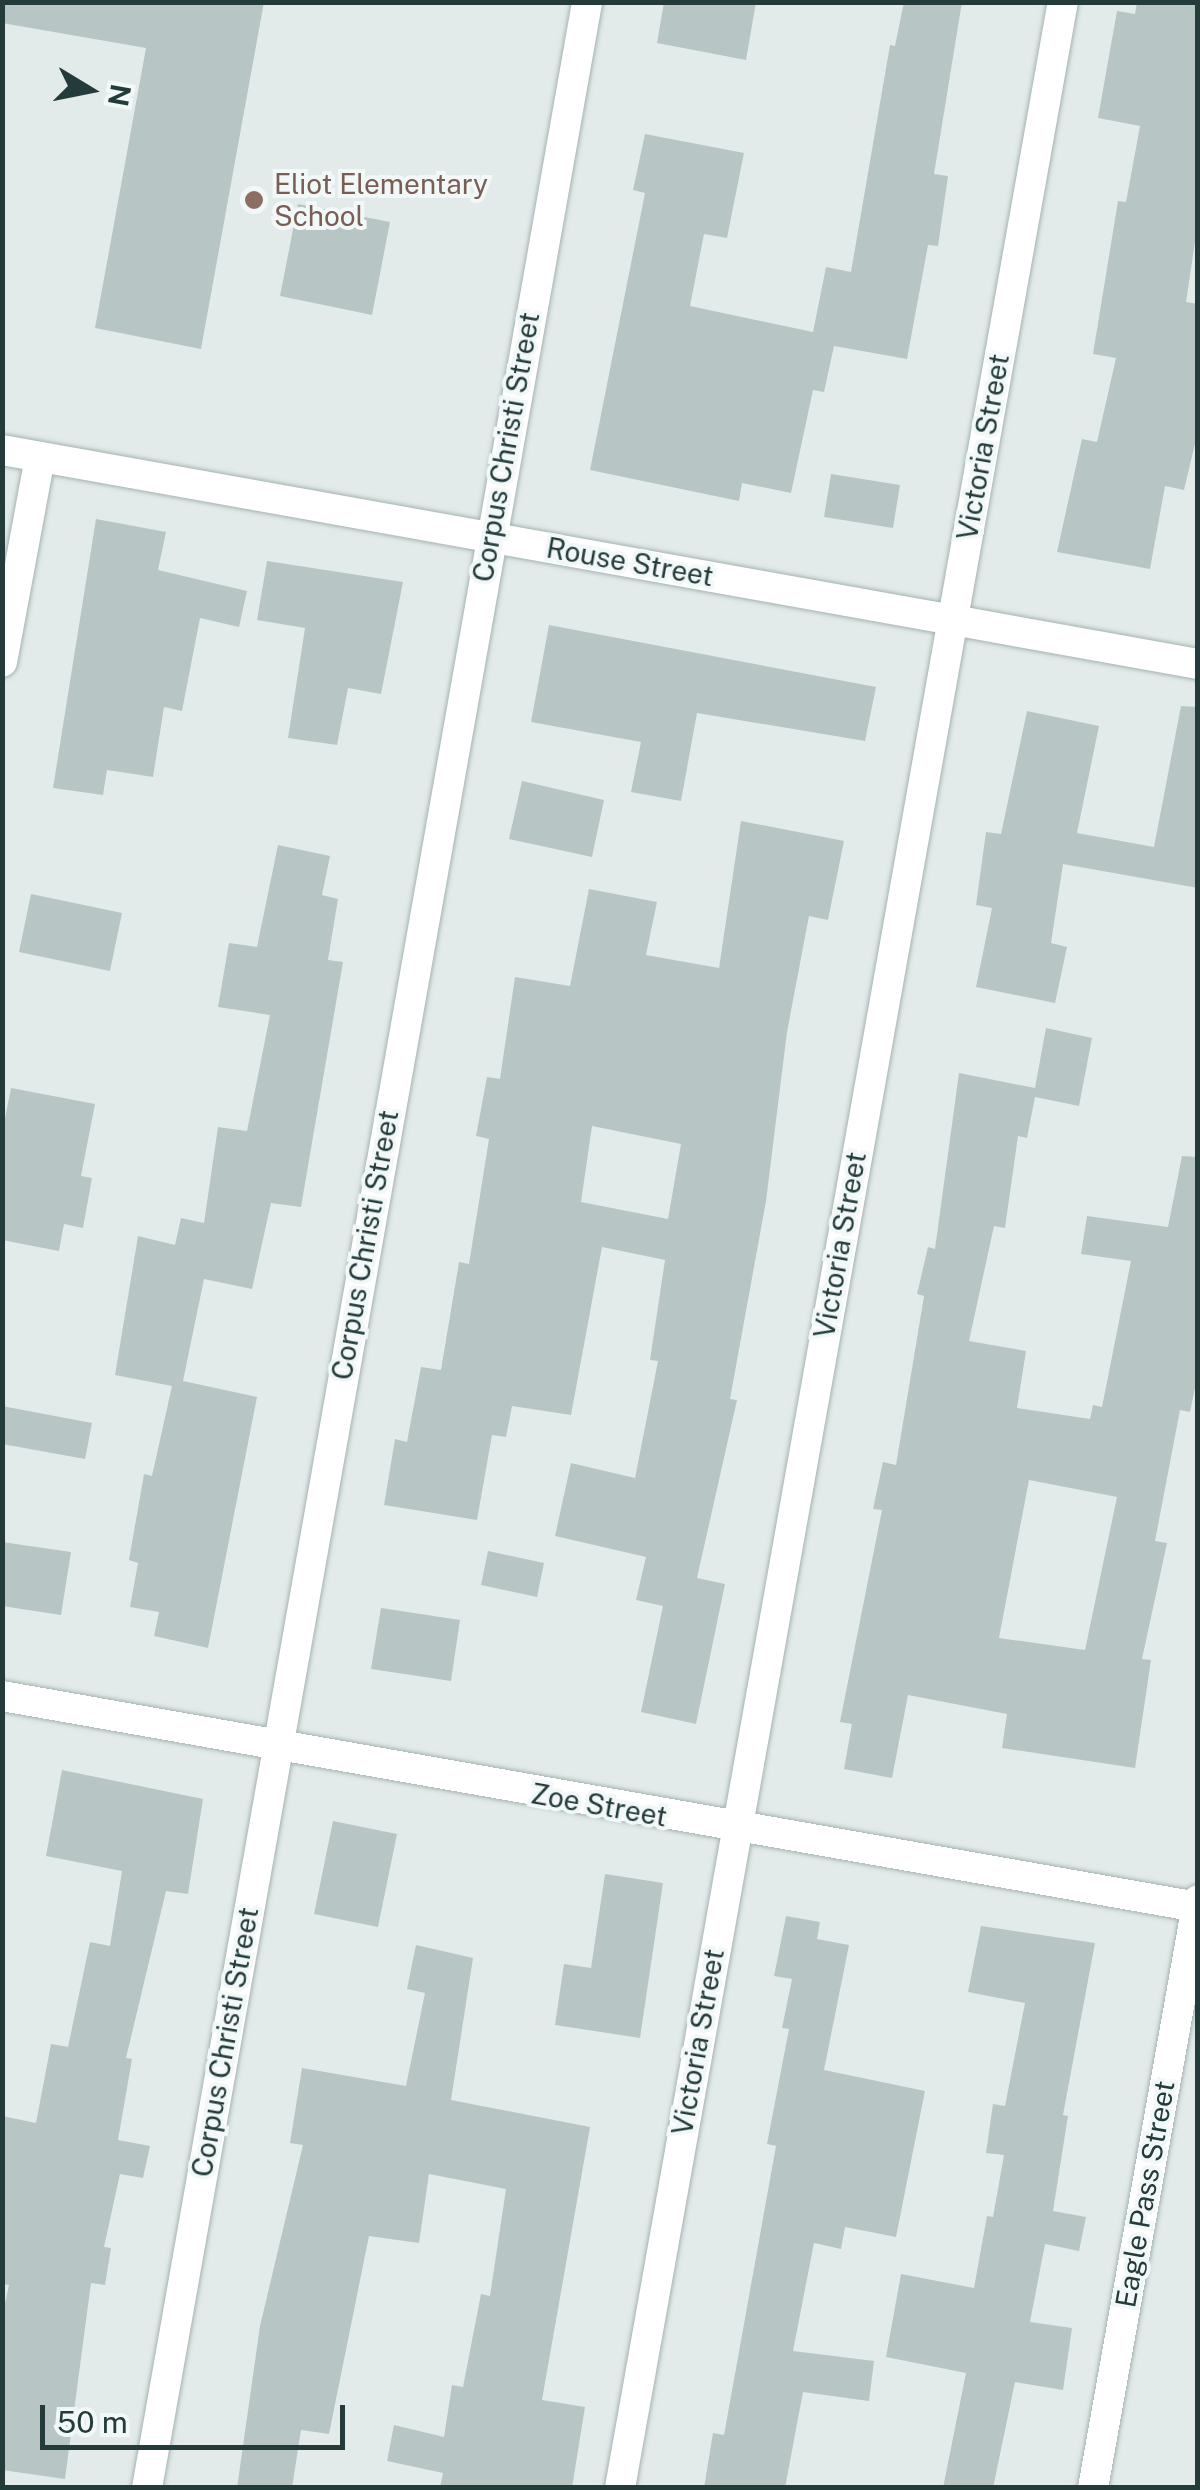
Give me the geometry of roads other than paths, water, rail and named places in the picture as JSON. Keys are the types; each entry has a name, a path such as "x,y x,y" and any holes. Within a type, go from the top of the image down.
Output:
{"street":[{"name":"Corpus Christi Street","path":"146,2488 489,537 587,2"},
{"name":"Victoria Street","path":"620,2488 1063,2"},
{"name":"Rouse Street","path":"2,450 1198,664"},
{"path":"2,662 40,457"},
{"name":"Zoe Street","path":"2,1696 736,1829 1197,1904"},
{"name":"Eagle Pass Street","path":"1094,2488 1197,1904"}],"place":[{"name":"Eliot Elementary School","path":"254,200"}]}
